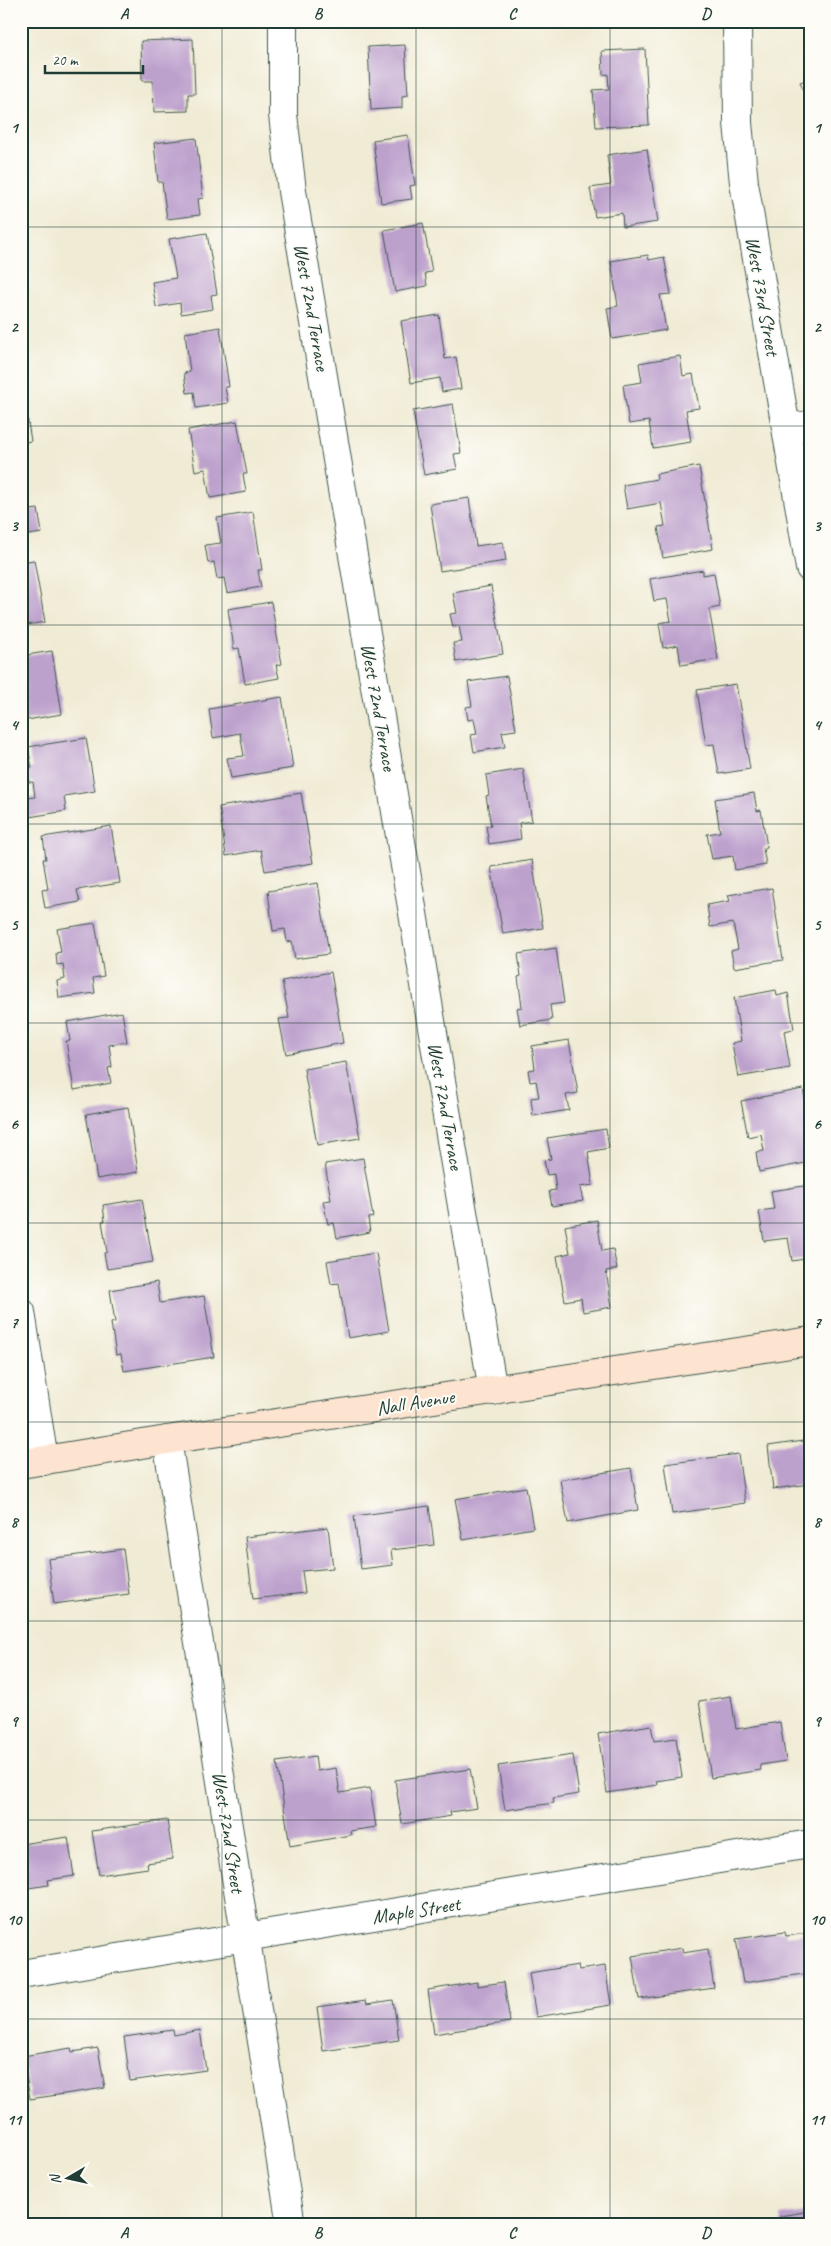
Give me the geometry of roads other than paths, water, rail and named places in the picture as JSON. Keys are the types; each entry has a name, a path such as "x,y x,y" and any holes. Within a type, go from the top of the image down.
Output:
{"main road":[{"name":"Nall Avenue","path":"32,1462 810,1341"}],"street":[{"name":"West 72nd Terrace","path":"283,21 283,115 292,191 493,1391"},
{"name":"West 73rd Street","path":"737,21 738,123 744,183 798,426 810,568"},
{"path":"21,1312 32,1462"},
{"name":"West 72nd Street","path":"167,1440 291,2225"},
{"name":"Maple Street","path":"21,1974 810,1844"}]}
